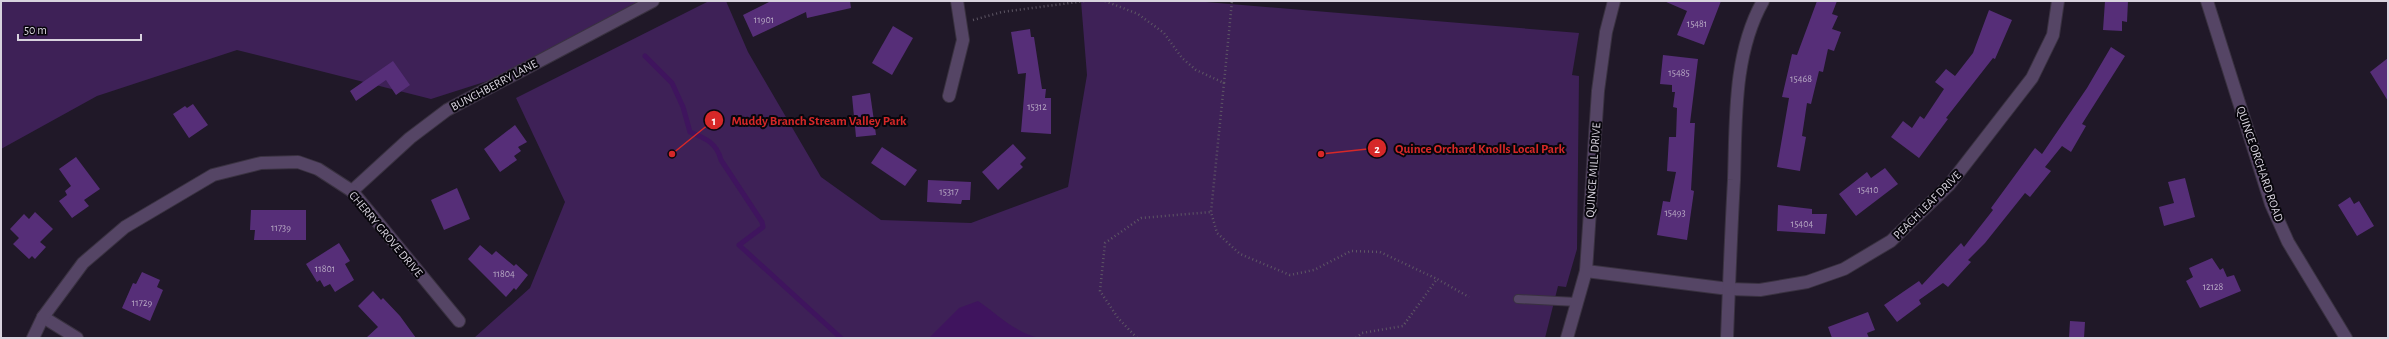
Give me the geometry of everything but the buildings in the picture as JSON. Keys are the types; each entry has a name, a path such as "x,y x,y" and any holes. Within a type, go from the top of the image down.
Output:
{"street":[{"name":"BUNCHBERRY LANE","path":"352,191 410,138 447,110 653,1"},
{"path":"949,96 963,40 957,1"},
{"name":"QUINCE MILL DRIVE","path":"1567,338 1586,271 1598,91 1606,32 1614,1"},
{"path":"1727,338 1738,93 1746,43 1757,12 1763,1"},
{"name":"PEACH LEAF DRIVE","path":"1586,271 1729,289 1760,290 1808,282 1844,269 1891,241 1949,185 2032,78 2054,35 2058,1"},
{"name":"QUINCE ORCHARD ROAD","path":"2207,1 2271,204 2288,242 2346,338"},
{"name":"CHERRY GROVE DRIVE","path":"33,338 43,317 83,263 125,227 213,175 261,163 298,162 318,168 352,191 459,322"},
{"path":"43,317 77,338"}],"lane":[{"path":"1518,299 1577,302"}],"path":[{"path":"961,21 1002,12 1086,1"},
{"path":"1105,1 1138,14 1164,33 1182,58 1196,70 1224,83"},
{"path":"1232,1 1211,212 1217,233 1240,254 1290,275 1314,270 1351,252 1380,252 1437,279 1469,297"},
{"path":"1138,338 1118,318 1100,291 1105,243 1140,218 1211,212"},
{"path":"1356,338 1362,333 1403,326 1437,279"}],"shaded area":[{"path":"1,1 653,1 522,70 431,99 237,50 97,96 1,149"},
{"path":"709,1 726,1 748,52 821,177 881,220 971,223 1068,187 1087,75 1081,1 1194,1 1579,33 1572,75 1579,76 1577,249 1566,287 1558,286 1545,338 474,338 530,288 565,202 516,98"},
{"path":"978,301 1017,329 1042,338 929,338 959,308"}],"waterway":[{"path":"645,56 672,83 683,107 690,132 710,142 717,149 721,160 762,222 763,227 739,245 841,338"}],"place":[{"name":"Muddy Branch Stream Valley Park","path":"672,154"},
{"name":"Quince Orchard Knolls Local Park","path":"1321,154"}]}
